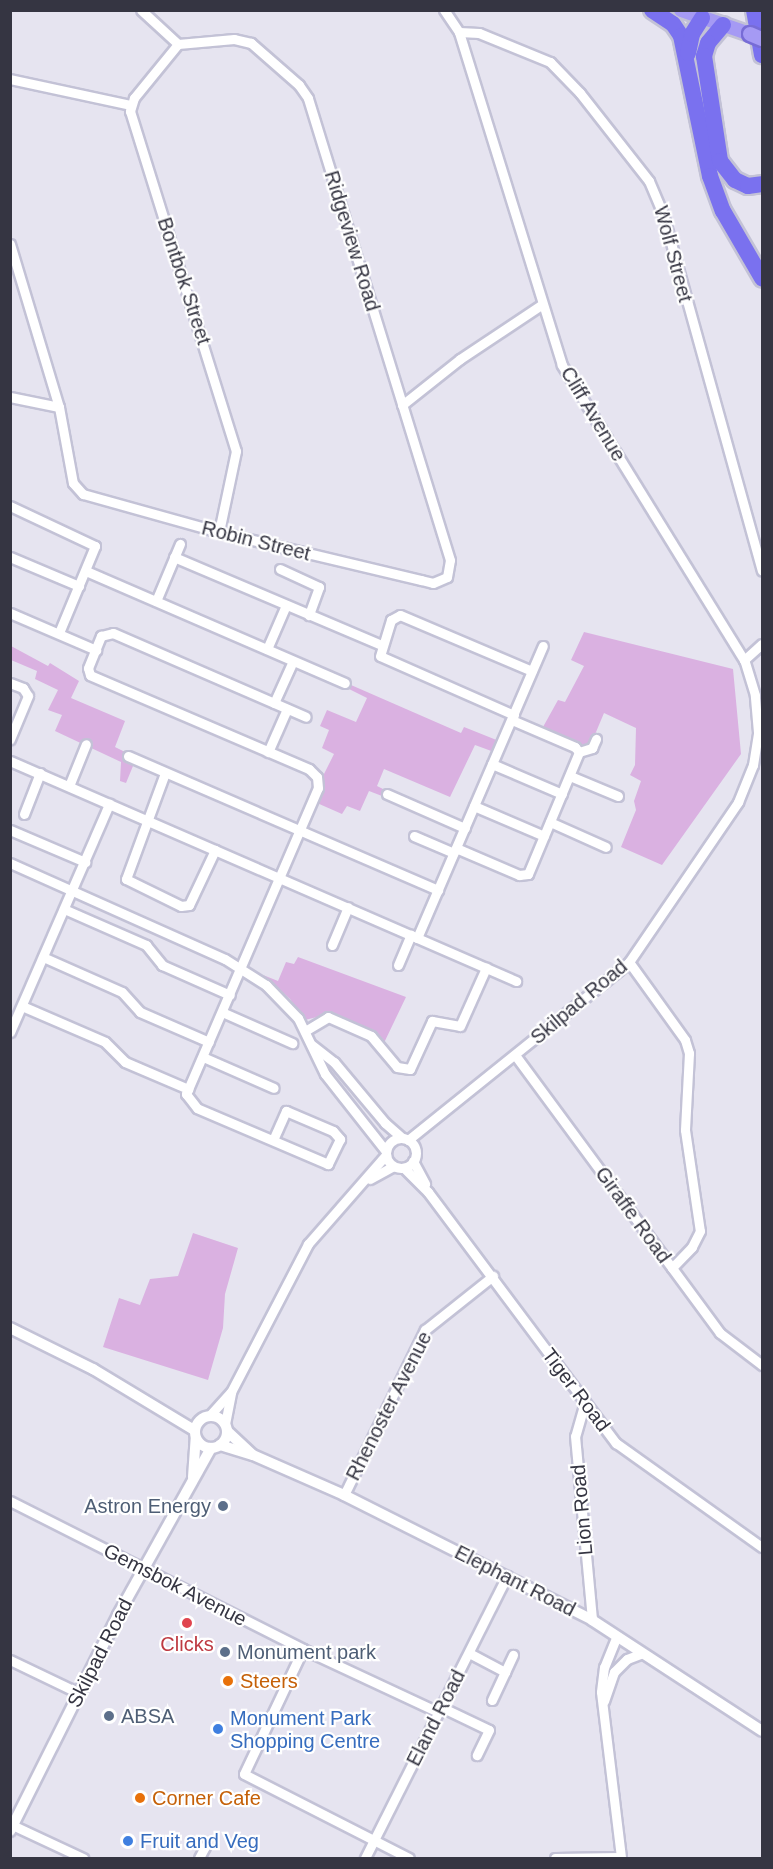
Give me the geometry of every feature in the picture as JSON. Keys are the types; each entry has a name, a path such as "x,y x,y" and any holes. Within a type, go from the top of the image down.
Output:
{"highway":[{"path":"652,10 673,24 688,54 710,176 723,211 762,278"},
{"path":"754,10 762,55"},
{"path":"759,10 762,26"},
{"path":"688,54 692,34 702,18"},
{"path":"726,26 708,43 704,56 720,160 735,180 748,186 762,184"}],"main road":[{"path":"681,10 762,39"}],"street":[{"path":"10,79 130,105 178,44 141,10"},
{"name":"Cliff Avenue","path":"444,10 459,32 542,305 569,379 744,660 758,715 753,765"},
{"name":"Wolf Street","path":"459,32 487,36 550,62 580,93 650,181 663,214 762,571"},
{"name":"Ridgeview Road","path":"178,44 234,39 251,43 299,85 308,98 450,560 444,579"},
{"name":"Bontbok Street","path":"130,105 131,117 236,451 219,532"},
{"path":"10,244 59,406 10,397"},
{"path":"402,405 460,359 542,305"},
{"name":"Robin Street","path":"59,406 73,483 93,499 219,532 421,580 444,579"},
{"path":"10,506 93,542 95,550 59,633"},
{"path":"156,601 180,544"},
{"path":"10,557 79,586"},
{"path":"174,557 381,645"},
{"path":"280,569 319,587 309,615"},
{"path":"86,571 345,683"},
{"path":"267,649 286,605"},
{"path":"10,613 96,650"},
{"path":"532,671 400,615 391,620 381,645 380,656 384,659 513,717 575,747 579,752"},
{"path":"273,1140 286,1111 333,1131 340,1139 328,1164 197,1108 187,1099 188,1089 318,788 317,777 309,769 90,675 88,668 104,633 113,633 306,717"},
{"path":"744,660 762,644"},
{"path":"398,965 438,890 543,646"},
{"path":"274,703 293,661"},
{"path":"10,683 22,688 28,696 10,739"},
{"path":"268,752 287,709"},
{"path":"579,752 592,748 596,739"},
{"path":"69,786 86,744"},
{"path":"414,836 522,876 528,874 579,752"},
{"path":"128,756 438,890"},
{"path":"10,761 516,981"},
{"path":"492,764 562,794"},
{"name":"Skilpad Road","path":"405,1139 432,1123 629,962 733,809 753,765"},
{"path":"24,814 40,773"},
{"path":"165,773 126,879 181,906 191,902 215,850"},
{"path":"570,776 618,796"},
{"path":"387,794 465,828"},
{"path":"10,1032 109,804"},
{"path":"474,806 544,836"},
{"path":"550,822 606,847"},
{"path":"10,830 85,862"},
{"path":"10,863 241,968 285,1002 305,1031 325,1074 386,1153 393,1166"},
{"path":"332,945 348,907"},
{"path":"64,909 146,945 162,965 230,995"},
{"path":"43,957 122,992 140,1012 209,1042"},
{"path":"629,962 685,1040 689,1053 685,1130 700,1231 695,1243 672,1268"},
{"path":"305,1031 328,1017 371,1036 397,1067 410,1070 432,1021 460,1026 486,968"},
{"path":"22,1006 105,1042 125,1062 188,1089"},
{"path":"222,1012 292,1043"},
{"path":"312,1045 334,1062 385,1123 416,1150 413,1161 404,1168 393,1166 365,1182"},
{"name":"Giraffe Road","path":"515,1055 720,1333 762,1365"},
{"path":"202,1057 274,1088"},
{"name":"Skilpad Road","path":"416,1150 432,1123"},
{"path":"226,1428 231,1392 298,1259 324,1222 365,1182 386,1153 389,1142 405,1139"},
{"name":"Tiger Road","path":"413,1161 428,1192"},
{"name":"Tiger Road","path":"404,1168 428,1192 585,1402 632,1457 762,1547"},
{"name":"Rhenoster Avenue","path":"344,1495 425,1330 493,1276"},
{"path":"10,1328 93,1369 169,1414 195,1434 205,1417 231,1392"},
{"name":"Lion Road","path":"585,1402 576,1436 592,1620"},
{"path":"169,1414 205,1417"},
{"name":"Elephant Road","path":"205,1417 226,1428 253,1455"},
{"name":"Skilpad Road","path":"11,1827 78,1693 193,1477 226,1428"},
{"name":"Skilpad Road","path":"193,1477 195,1434"},
{"name":"Elephant Road","path":"195,1434 215,1447 253,1455 344,1495 592,1620 640,1654 762,1731"},
{"name":"Gemsbok Avenue","path":"10,1501 303,1649 489,1730 477,1755"},
{"name":"Eland Road","path":"365,1858 507,1576"},
{"path":"555,1858 621,1858 602,1706 602,1673 616,1638"},
{"path":"303,1649 244,1774 409,1858"},
{"path":"469,1653 505,1672"},
{"path":"602,1706 614,1672 627,1659 640,1654"},
{"path":"492,1700 513,1655"},
{"path":"10,1660 78,1693"},
{"path":"11,1827 83,1858"},
{"path":"199,1858 206,1845"}],"shaded area":[{"path":"584,632 733,669 741,754 662,865 621,847 636,810 634,801 641,781 630,775 635,765 636,728 604,713 591,744 584,746 543,727 558,700 565,702 584,666 571,660"},
{"path":"11,646 48,666 50,663 79,681 71,698 125,721 115,747 129,754 133,766 126,783 120,781 121,762 55,731 62,715 48,710 58,690 35,679 37,671 11,660"},
{"path":"351,685 461,733 464,727 499,741 494,752 475,745 450,797 384,769 377,786 385,790 382,796 369,791 360,811 347,806 342,814 317,803 322,778 334,754 322,748 329,730 320,726 327,710 356,722 367,698 349,689"},
{"path":"298,957 406,997 383,1045 329,1014 305,1020 290,999 263,975 278,981 286,962 294,964"},
{"path":"193,1233 238,1248 225,1294 223,1328 208,1380 103,1347 119,1298 140,1305 150,1279 178,1276"}],"place":[{"name":"Astron Energy","path":"223,1506"},
{"name":"Clicks","path":"187,1623"},
{"name":"Monument park","path":"225,1652"},
{"name":"Steers","path":"228,1681"},
{"name":"ABSA","path":"109,1716"},
{"name":"Monument Park Shopping Centre","path":"218,1729"},
{"name":"Corner Cafe","path":"140,1798"},
{"name":"Fruit and Veg","path":"128,1841"}]}
